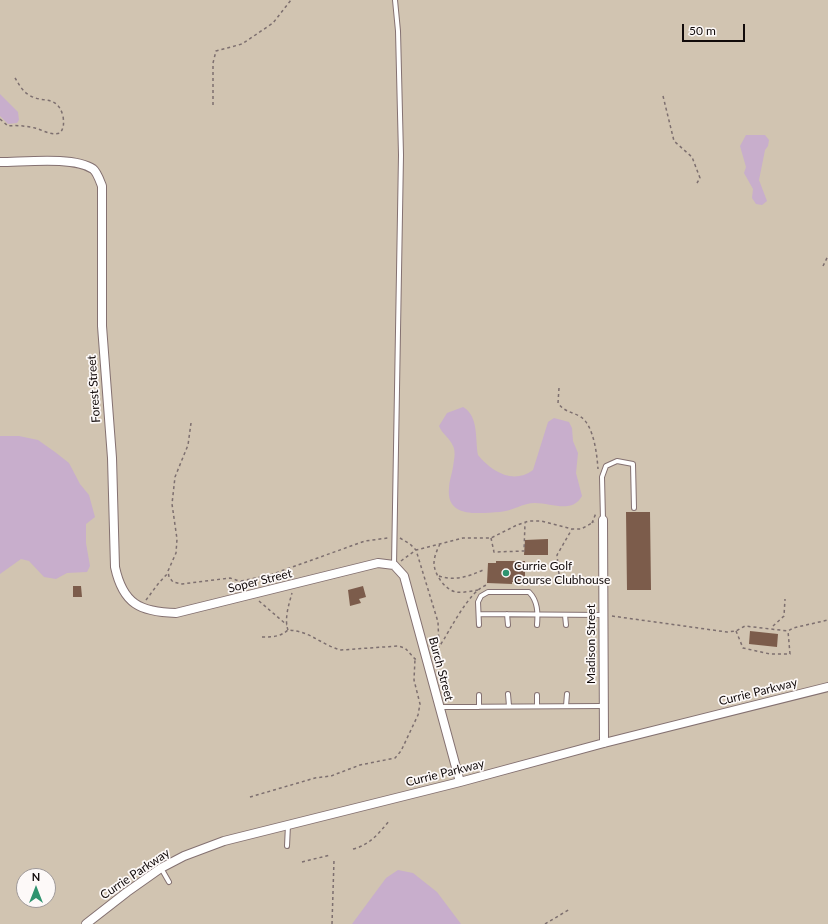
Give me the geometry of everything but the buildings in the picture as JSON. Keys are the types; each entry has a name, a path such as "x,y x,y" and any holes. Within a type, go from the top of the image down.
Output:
{"street":[{"name":"Forest Street","path":"0,162 66,162 83,164 94,170 102,186 102,326 112,458 115,567 118,583 132,603"},
{"name":"Madison Street","path":"602,520 604,744"},
{"name":"Soper Street","path":"132,603 155,613 176,613 378,563 394,565"},
{"name":"Burch Street","path":"394,565 404,576 438,707 460,782"},
{"name":"Currie Parkway","path":"86,924 126,892 162,868 203,848 288,824 460,782 828,686"}],"lane":[{"path":"394,565 396,538 401,155 398,31 395,0"},
{"path":"602,520 602,477 606,466 616,462 633,464 634,508"},
{"path":"479,625 478,602 481,596 488,592 530,592 534,597 538,615 537,625"},
{"path":"479,614 602,615"},
{"path":"507,614 508,625"},
{"path":"565,615 566,625"},
{"path":"508,694 509,706"},
{"path":"566,694 566,706"},
{"path":"479,695 479,707"},
{"path":"537,695 537,706"},
{"path":"438,707 603,706"},
{"path":"287,846 288,824"},
{"path":"162,868 169,882"}],"path":[{"path":"213,105 213,63 216,51 242,44 274,23 292,0"},
{"path":"0,119 8,126 19,125 35,128 55,135 60,133 62,130 64,123 60,107 48,100 39,99 30,95 24,91 15,78"},
{"path":"663,96 674,141 692,157 700,178 697,183"},
{"path":"823,266 828,256"},
{"path":"559,388 558,404 562,409 583,418 588,427 596,447 598,474"},
{"path":"142,608 158,584 168,573 176,553 177,539 172,504 175,477 188,445 191,423"},
{"path":"592,523 598,510"},
{"path":"394,565 416,550 463,538 491,538 525,523 541,521 572,529 581,529 602,520"},
{"path":"491,538 494,552 524,552 525,523"},
{"path":"559,574 557,555 572,529"},
{"path":"241,581 270,575 365,541 377,538 401,538 416,550 438,622 439,647"},
{"path":"440,544 434,563 444,584 449,590 457,592 478,590"},
{"path":"439,576 454,579 482,570"},
{"path":"168,573 173,582 182,584 230,578 266,591"},
{"path":"286,625 294,584"},
{"path":"415,659 425,657 436,651 472,596 478,590 487,585"},
{"path":"252,595 286,625 288,630"},
{"path":"773,626 784,616 785,599"},
{"path":"602,615 717,632 736,631 745,626 788,631 793,628 828,620"},
{"path":"262,637 283,635 288,630"},
{"path":"250,797 315,778 331,776 360,765 395,758 401,750 418,715 420,704 414,680 415,659 405,648 398,646 341,650 332,648 307,633 288,630"},
{"path":"736,631 743,648 770,654 790,654 788,631"},
{"path":"353,849 363,846 371,841 390,820"},
{"path":"302,862 330,855"},
{"path":"332,924 334,860"},
{"path":"545,924 570,909"}],"shaded area":[{"path":"0,0 828,0 828,924 0,924"},
{"path":"0,94 18,112 19,120 17,123 8,124 0,116"},
{"path":"746,135 765,135 769,140 768,146 765,150 759,180 767,201 762,205 756,204 752,198 753,189 744,173 746,167 740,146"},
{"path":"463,407 472,416 474,422 478,455 496,471 510,476 518,476 533,470 548,422 554,418 569,422 572,428 573,441 578,453 576,473 582,496 573,505 567,506 531,503 500,512 483,513 466,512 458,509 453,505 449,498 449,483 453,470 454,448 439,426 447,413"},
{"path":"0,436 19,436 38,440 69,463 80,484 89,495 95,517 86,524 86,543 90,566 87,572 67,573 56,579 44,577 29,561 21,559 0,574"},
{"path":"398,870 413,873 437,892 461,924 352,924 386,878"}],"place":[{"name":"Currie Golf Course Clubhouse","path":"506,573"}]}
